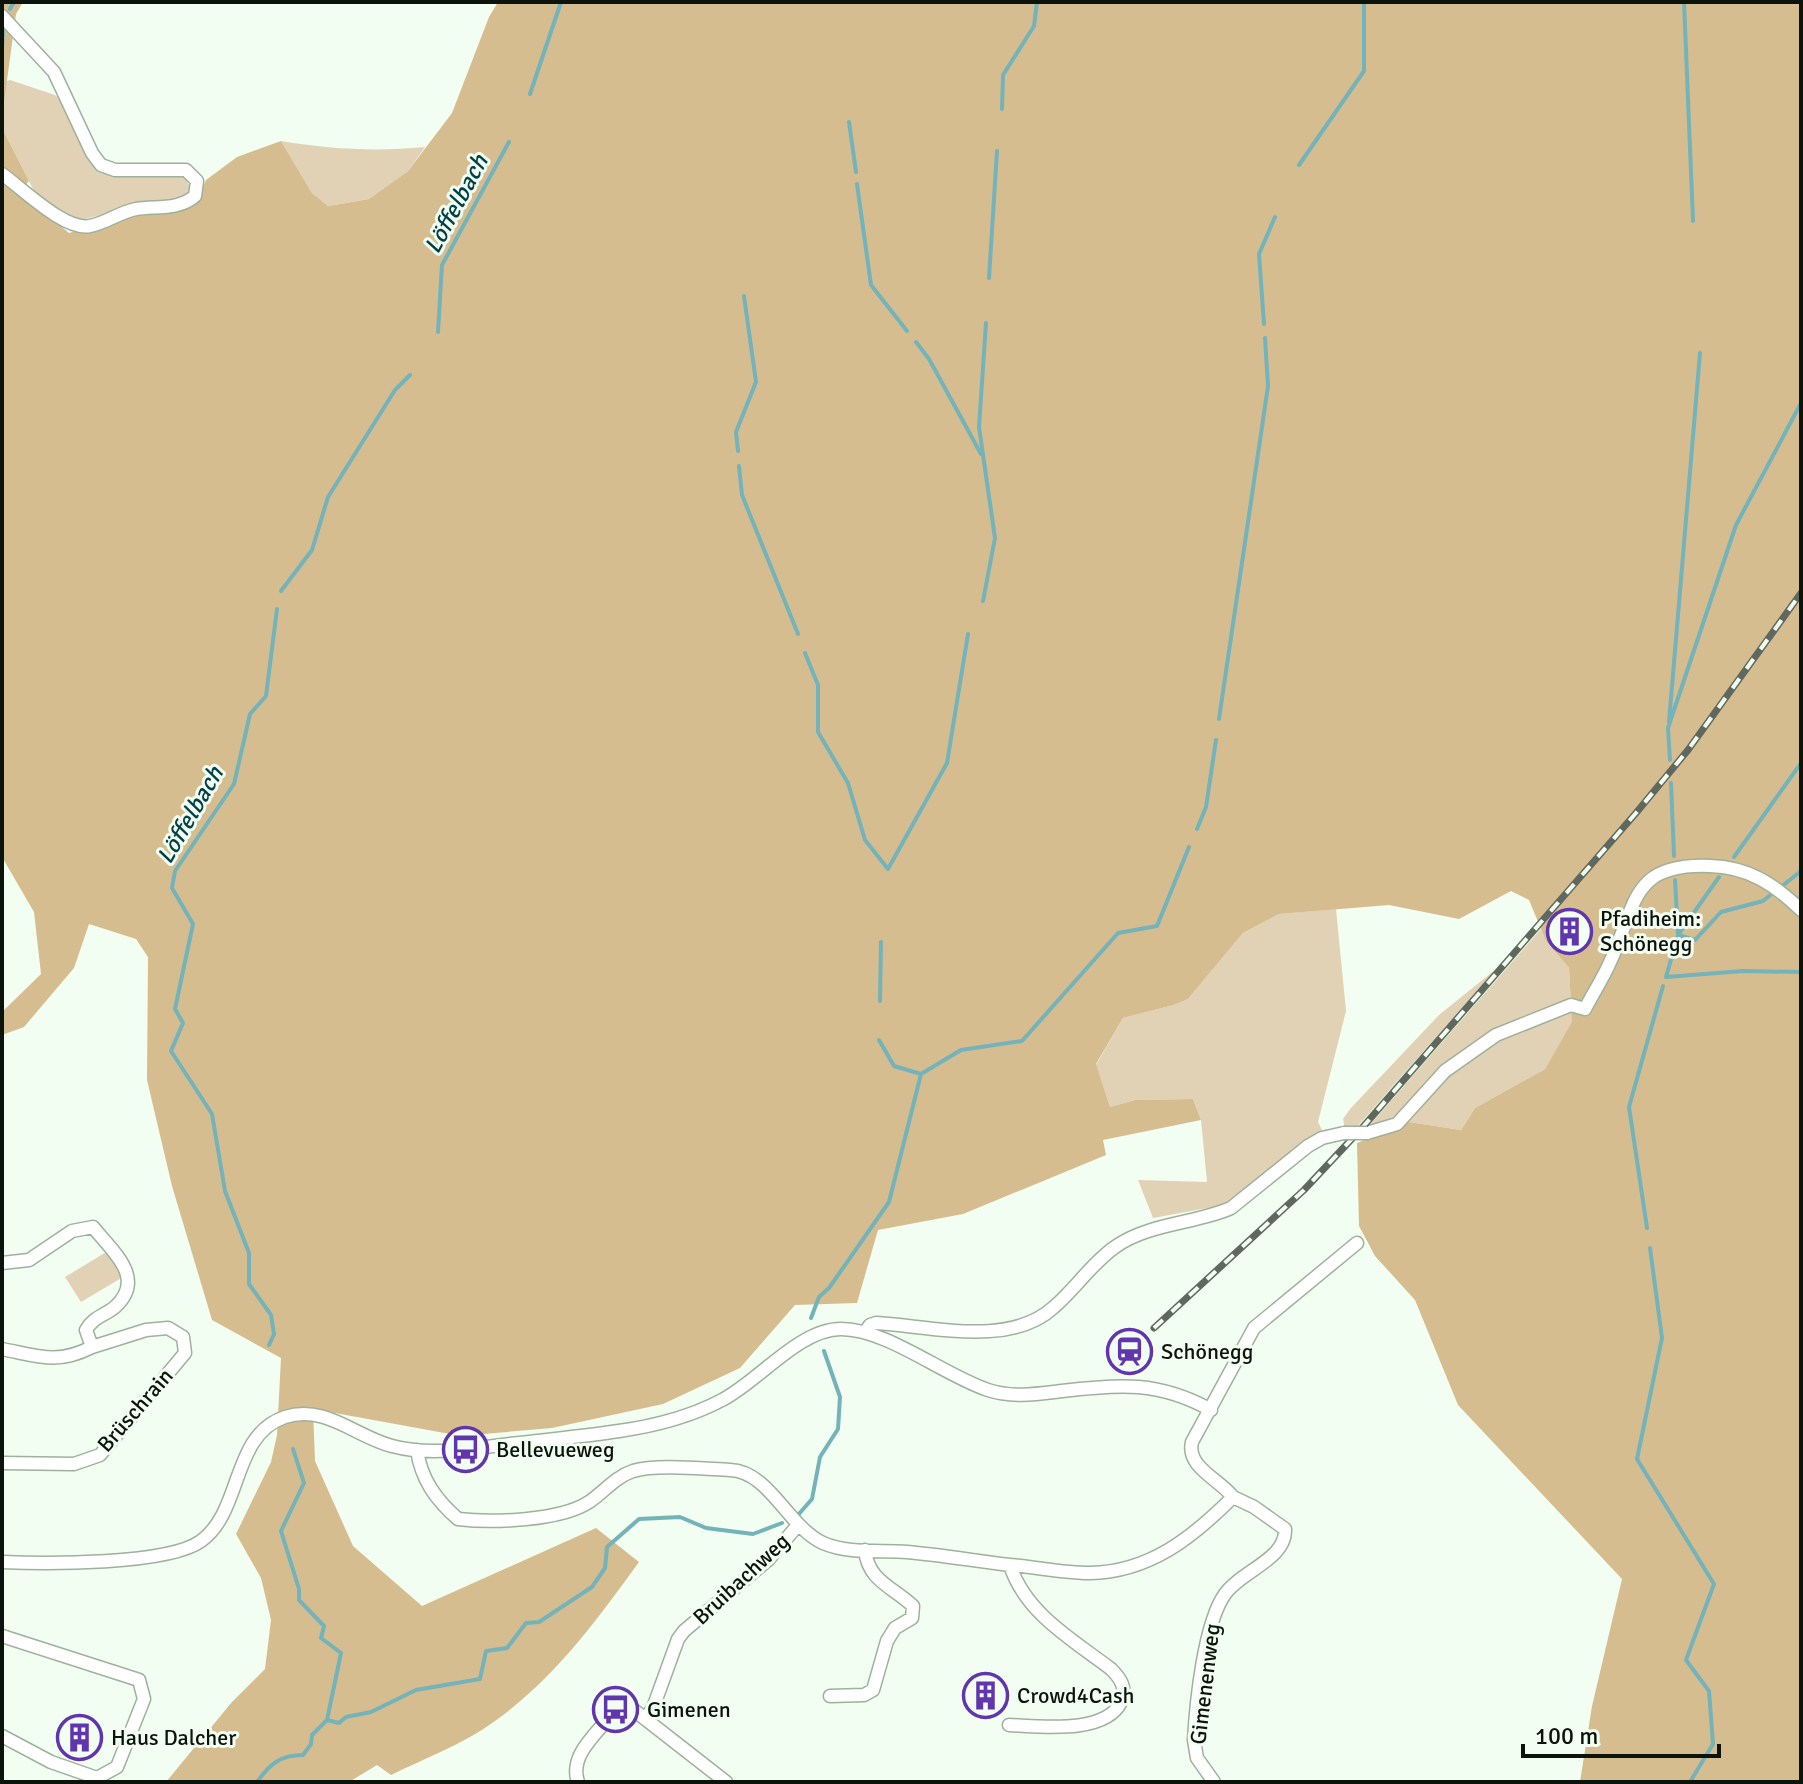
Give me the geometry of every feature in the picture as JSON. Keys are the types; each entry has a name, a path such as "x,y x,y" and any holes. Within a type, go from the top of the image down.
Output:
{"street":[{"path":"2,16 54,72 92,153 101,165 115,170 186,170 197,181 195,196 184,205 128,210 92,226 76,227 59,218 2,174"},
{"path":"866,1331 876,1323 976,1331 1010,1329 1033,1322 1052,1310 1115,1247 1157,1228 1231,1208 1322,1138 1344,1133 1367,1133 1397,1124 1445,1071 1496,1035 1571,1005 1585,1009 1611,962 1637,895 1653,878 1666,870 1689,865 1726,867 1755,874 1780,889 1801,910"},
{"path":"2,1263 29,1260 72,1231 93,1227 125,1267 129,1282 125,1296 112,1309 91,1321 86,1330 92,1347 72,1357 53,1358 2,1349"},
{"path":"417,1450 420,1471 432,1491 458,1519 503,1521 552,1514 587,1504 616,1479 643,1469 734,1470 752,1475 798,1525 824,1543 1091,1573 1133,1564 1169,1552 1184,1542 1233,1497 1226,1487 1195,1464 1189,1452 1192,1442 1254,1328 1357,1243"},
{"name":"Brüschrain","path":"2,1463 74,1464 100,1455 185,1353 183,1337 168,1328 146,1330 92,1347"},
{"path":"2,1562 103,1561 191,1547 214,1529 224,1514 242,1465 260,1434 285,1417 303,1414 327,1417 379,1443 417,1450 465,1449 619,1431 690,1414 722,1400 824,1330 866,1331 990,1391 1023,1395 1133,1385 1186,1396 1211,1410"},
{"name":"Gimenenweg","path":"1214,1782 1197,1758 1194,1740 1212,1622 1219,1602 1229,1589 1243,1575 1275,1554 1282,1546 1285,1534 1285,1529 1275,1520 1233,1497"},
{"name":"Bruibachweg","path":"645,1719 653,1708 678,1639 684,1631 769,1559 798,1525"},
{"path":"830,1696 864,1695 873,1690 887,1641 895,1628 912,1618 913,1606 880,1580 867,1565 865,1550"},
{"path":"1009,1725 1068,1727 1095,1722 1112,1714 1123,1695 1122,1680 1111,1669 1031,1604 1015,1583 1010,1565"},
{"path":"2,1636 139,1680 144,1699 117,1767 97,1778 51,1762 2,1736"},
{"path":"578,1782 577,1758 614,1714 621,1700 726,1782"}],"shaded area":[{"path":"2,2 23,2 16,14 2,117"},
{"path":"498,2 1801,2 1801,1782 1580,1782 1592,1706 1622,1579 1458,1405 1415,1300 1375,1256 1359,1226 1357,1143 1409,1122 1461,1130 1475,1108 1545,1069 1572,1022 1569,968 1546,941 1529,900 1511,891 1459,919 1389,905 1279,914 1243,933 1188,999 1123,1018 1096,1064 1110,1107 1135,1100 1193,1099 1201,1120 1103,1140 1106,1155 963,1214 878,1230 857,1303 795,1305 740,1368 663,1404 552,1428 461,1436 313,1409 315,1461 353,1546 422,1606 596,1528 639,1562 573,1648 517,1704 470,1737 391,1775 377,1765 349,1782 166,1782 232,1702 265,1669 271,1620 261,1578 236,1534 271,1462 277,1435 281,1358 212,1320 172,1186 147,1080 148,957 136,939 89,924 74,968 24,1027 2,1035 2,1012 41,974 34,912 2,857 2,128 29,181 20,192 69,233 133,215 178,210 196,203 206,180 237,157 281,141 312,193 328,206 369,199 408,171 452,113 489,17"},
{"path":"10,80 55,95 67,105 88,159 96,170 116,177 167,173 185,177 191,189 179,200 82,220 64,218 34,191 2,128 5,82"},
{"path":"281,141 353,149 425,147 408,171 369,199 328,206 312,193"},
{"path":"1336,909 1346,1011 1318,1122 1322,1130 1229,1201 1153,1218 1138,1180 1207,1182 1201,1120 1193,1099 1135,1100 1110,1107 1096,1065 1123,1018 1188,999 1243,933 1279,914"},
{"path":"1538,922 1541,929 1368,1127 1356,1128"},
{"path":"1541,929 1546,941 1569,968 1571,1002 1515,1023 1435,1077 1393,1118 1368,1127"},
{"path":"1496,969 1356,1128 1345,1129 1343,1119 1350,1109 1439,1015"},
{"path":"1572,1010 1573,1022 1545,1069 1475,1108 1461,1130 1409,1122 1440,1080 1490,1044 1517,1030"},
{"path":"108,1251 123,1277 81,1302 65,1277"}],"waterway":[{"path":"10,9 14,2"},
{"name":"Löffelbach","path":"530,94 561,2"},
{"path":"1002,109 1003,75 1034,26 1037,2"},
{"path":"1299,165 1364,71 1364,2"},
{"path":"1684,2 1693,221"},
{"path":"2,49 3,30"},
{"path":"849,122 856,172"},
{"name":"Löffelbach","path":"438,332 442,265 509,142"},
{"path":"989,278 997,151"},
{"path":"857,184 871,285 907,331"},
{"path":"1264,324 1259,254 1275,217"},
{"path":"738,451 736,432 756,382 744,296"},
{"path":"983,601 995,538 979,427 986,323"},
{"path":"1219,719 1268,386 1265,338"},
{"path":"916,342 929,359 981,454"},
{"path":"1669,722 1700,353"},
{"name":"Löffelbach","path":"281,591 312,550 328,497 395,390 410,375"},
{"path":"1670,760 1668,728 1736,525 1801,403"},
{"path":"739,466 742,495 798,634"},
{"name":"Löffelbach","path":"269,1345 274,1334 271,1315 249,1284 249,1253 225,1191 212,1114 171,1051 183,1023 175,1009 193,924 172,888 175,871 234,784 250,714 266,696 277,609"},
{"path":"805,653 818,685 818,732 848,783 865,840 888,869 947,763 968,634"},
{"path":"1197,829 1206,807 1216,740"},
{"path":"1734,857 1801,763"},
{"path":"1671,783 1674,856"},
{"path":"921,1074 961,1050 1022,1041 1118,933 1157,926 1189,847"},
{"path":"1781,887 1801,871"},
{"path":"1719,877 1678,935 1695,940 1721,912 1763,901 1774,892"},
{"path":"1675,880 1678,935 1666,977 1743,971 1801,972"},
{"path":"880,1001 881,942"},
{"path":"1647,1228 1629,1107 1663,986"},
{"name":"Bruibachweg","path":"811,1318 819,1297 829,1288 889,1202 921,1074 894,1066 879,1040"},
{"path":"1650,1248 1662,1338 1637,1459 1714,1584 1686,1660 1709,1691 1713,1744 1690,1782"},
{"name":"Bruibachweg","path":"798,1515 812,1499 820,1457 838,1429 840,1397 824,1351"},
{"name":"Löffelbach","path":"257,1782 276,1762 303,1755 311,1744 312,1735 327,1720 341,1653 321,1638 324,1626 299,1600 299,1589 281,1531 304,1483 293,1449"},
{"name":"Bruibachweg","path":"327,1720 339,1723 346,1717 371,1712 416,1690 480,1679 486,1651 507,1648 526,1623 539,1622 592,1587 605,1568 607,1547 639,1519 680,1517 706,1528 753,1534 782,1523"}],"railway":[{"path":"1154,1328 1304,1190 1362,1128 1688,750 1801,593"}],"place":[{"name":"Pfadiheim: Schönegg","path":"1569,931"},
{"name":"Schönegg","path":"1130,1351"},
{"name":"Bellevueweg","path":"465,1449"},
{"name":"Crowd4Cash","path":"986,1695"},
{"name":"Gimenen","path":"616,1709"},
{"name":"Haus Dalcher","path":"80,1737"}]}
